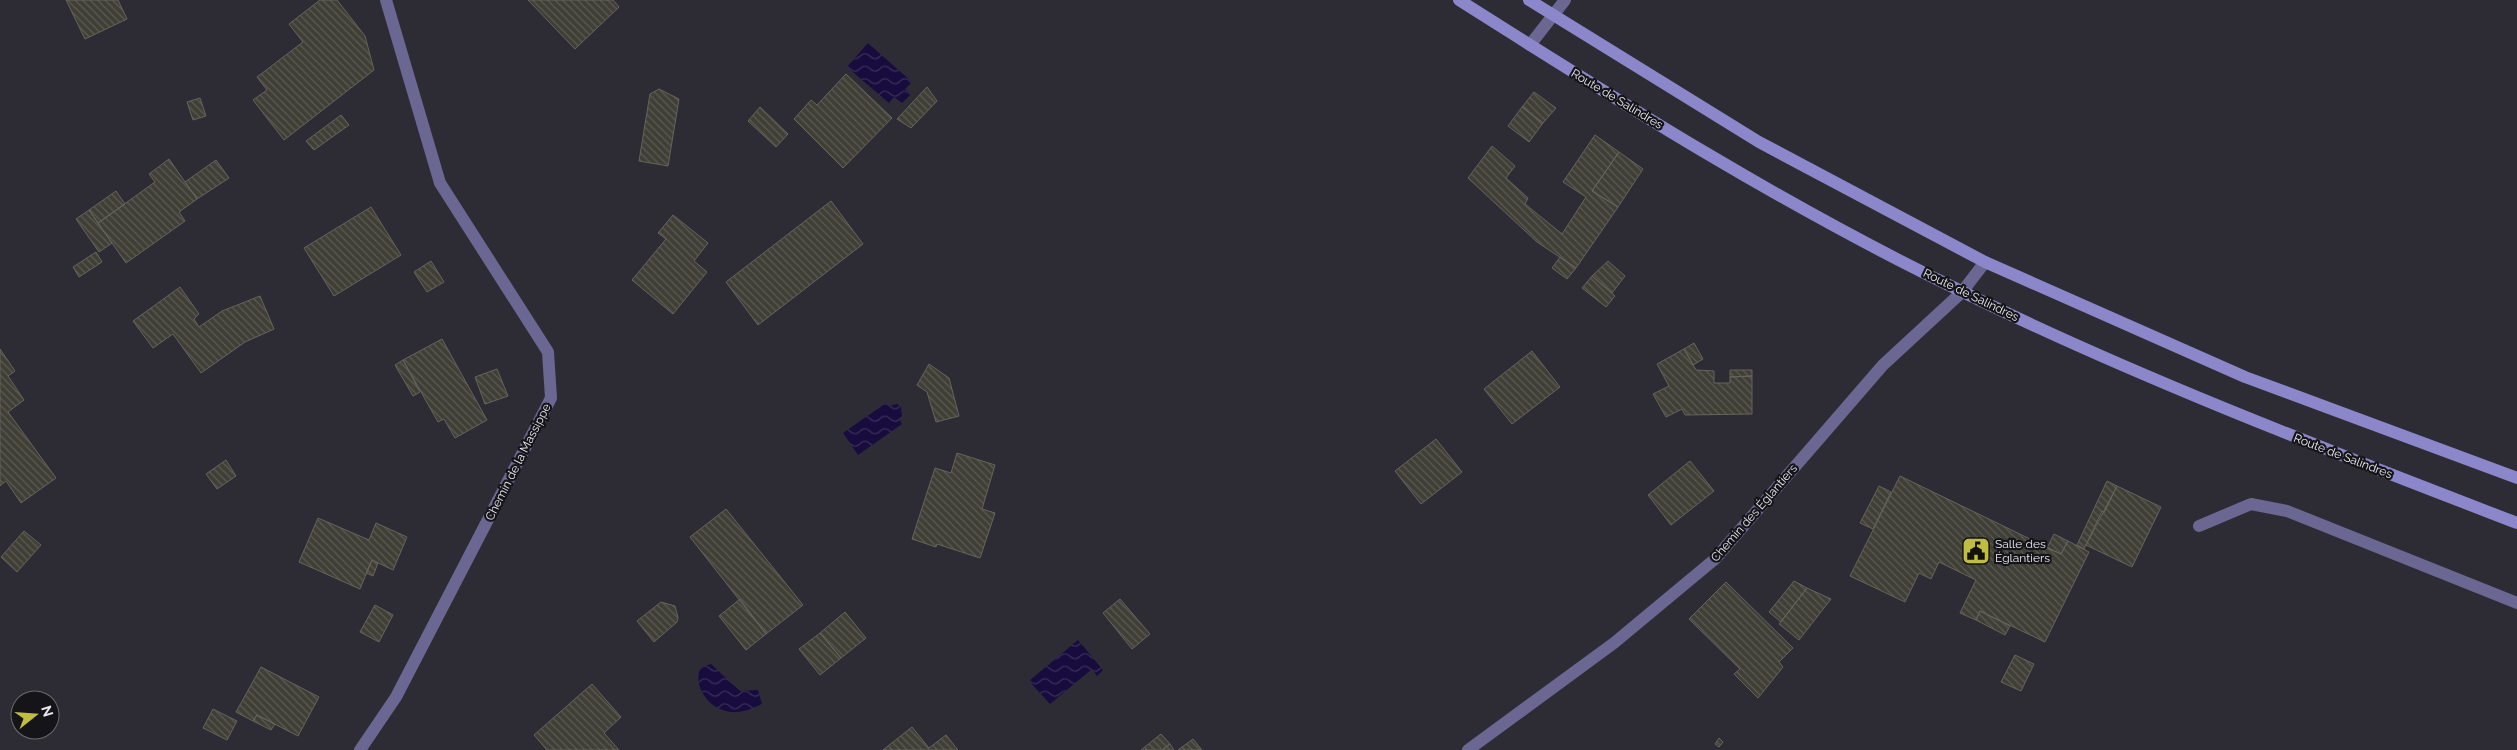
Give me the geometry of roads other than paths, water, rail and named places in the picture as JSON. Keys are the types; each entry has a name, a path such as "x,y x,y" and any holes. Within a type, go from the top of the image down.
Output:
{"main road":[{"name":"Route de Salindres","path":"1459,0 1530,45 1796,205 1962,292 2165,386 2517,523"},
{"path":"1529,0 1759,142 1985,262 2245,376 2517,478"}],"street":[{"name":"Chemin de la Massippe","path":"360,750 396,697 551,398 548,352 440,183 386,0"},
{"path":"1530,45 1565,0"},
{"name":"Chemin des Églantiers","path":"1468,750 1614,643 1715,559 1883,366 1962,292 1985,262"},
{"path":"2200,526 2251,504 2287,511 2517,603"}],"water":[{"path":"868,43 912,82 905,89 911,94 902,103 894,97 889,103 847,67"},
{"path":"886,403 889,406 897,404 901,407 902,416 899,419 902,424 858,455 843,433"},
{"path":"1078,640 1103,670 1097,676 1092,669 1050,704 1029,681"},
{"path":"711,664 740,691 758,690 762,704 744,711 732,712 724,711 710,703 701,690 699,675 701,667"}],"place":[{"name":"Salle des Églantiers","path":"1976,551"}]}
